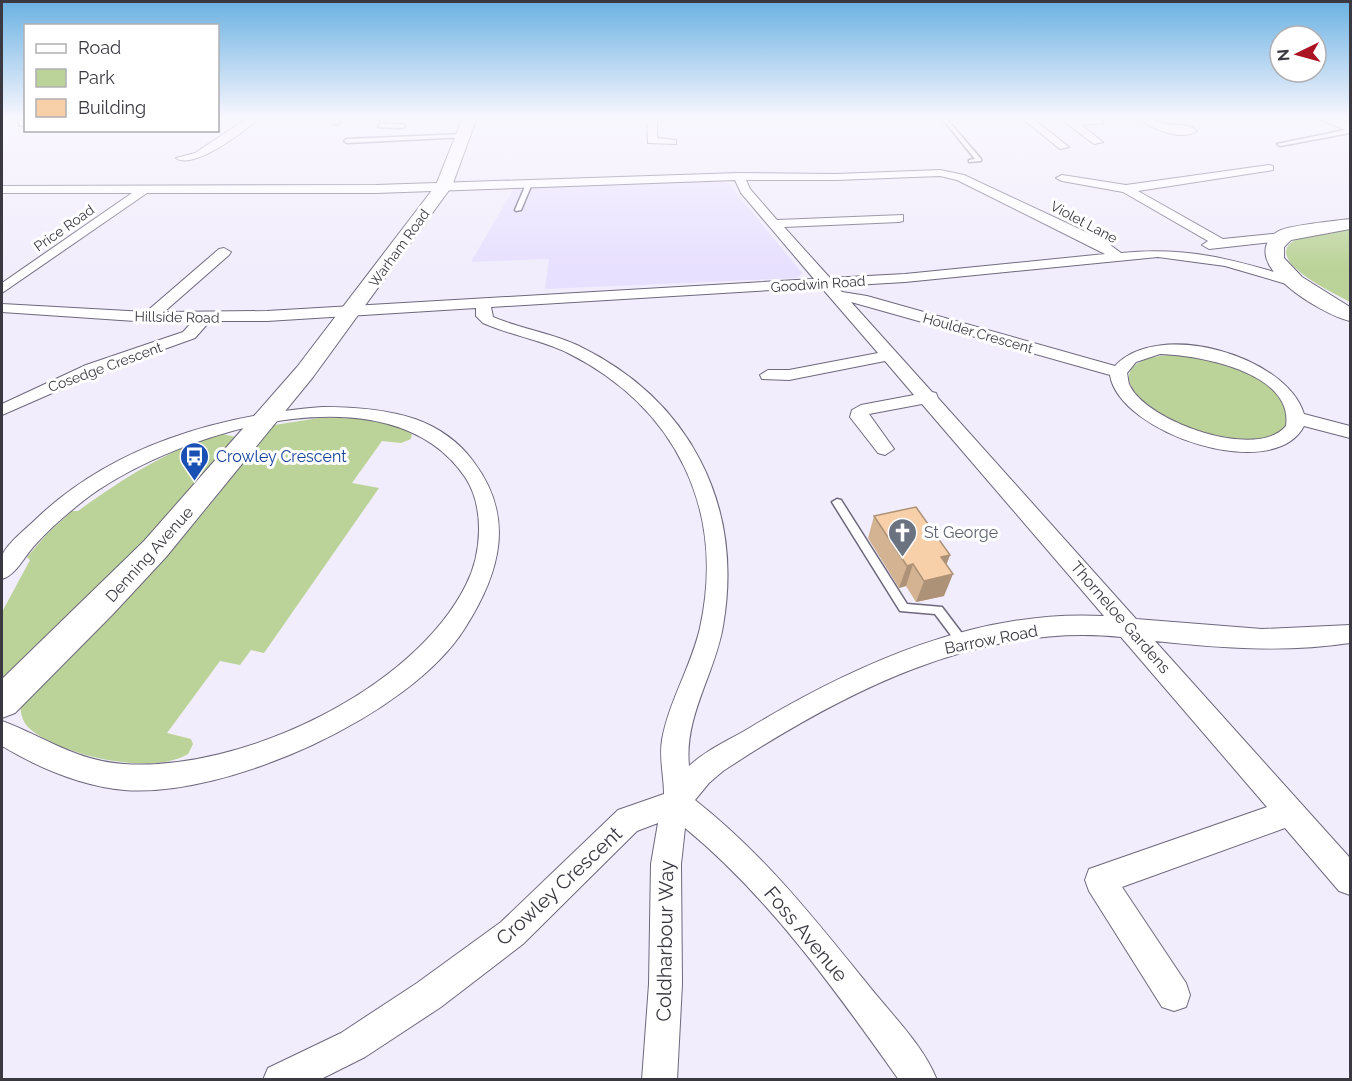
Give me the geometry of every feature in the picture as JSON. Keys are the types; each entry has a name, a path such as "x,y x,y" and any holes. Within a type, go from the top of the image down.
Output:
{"main road":[{"name":"Warham Road","path":"352,311 444,186 451,167"},
{"path":"1350,224 1304,230 1282,237 1276,247 1275,257 1293,282 1350,315"},
{"name":"Denning Avenue","path":"2,702 110,597 210,487 352,311"}],"street":[{"path":"1062,178 1126,189 1269,168"},
{"name":"Violet Lane","path":"2,189 142,190 444,186 738,176 836,177 950,174 1100,244 1118,257"},
{"name":"Thorneloe Gardens","path":"738,176 745,190 774,224 930,397 1350,880"},
{"path":"1126,189 1220,243"},
{"name":"Price Road","path":"2,289 142,190"},
{"path":"774,224 899,218"},
{"name":"Goodwin Road","path":"352,311 832,289 904,278 1118,257 1173,254 1184,249 1220,243 1282,237"},
{"path":"150,317 224,252"},
{"path":"1173,254 1238,264 1293,282"},
{"name":"Houlder Crescent","path":"832,289 1119,372"},
{"path":"483,305 484,316 488,320 561,344 597,363 628,385 672,427 686,448 705,487 713,512 717,546 717,598 708,645 686,702 675,741 677,803"},
{"name":"Hillside Road","path":"2,308 65,314 204,318 352,311"},
{"name":"Cosedge Crescent","path":"2,410 92,369 189,336 204,318"},
{"path":"1175,349 1209,354 1252,370 1280,388 1293,403 1298,418 1292,432 1275,442 1248,446 1184,434 1155,420 1134,404 1121,387 1119,372 1125,361 1139,353 1175,349"},
{"path":"768,375 789,375 891,355"},
{"path":"885,449 859,417 861,410 930,397"},
{"path":"2,571 17,550 43,522 106,476 177,441 219,427 325,412 376,415 424,428 446,441 466,460 481,486 490,514 488,548 477,586 457,621 423,659 375,699 319,730 257,755 184,774 129,778 82,771 36,753 2,733"},
{"path":"1298,418 1350,432"},
{"name":"Barrow Road","path":"677,803 705,769 804,709 896,663 963,643 1050,628 1090,625 1191,635 1263,638 1318,638 1350,634"},
{"name":"Crowley Crescent","path":"280,1080 353,1045 429,995 512,933 628,820 677,803"},
{"name":"Coldharbour Way","path":"659,1080 667,961 667,846 677,803"},
{"name":"Foss Avenue","path":"677,803 712,829 790,912 920,1080"},
{"path":"1174,995 1100,880 1291,812"}],"lane":[{"path":"518,210 529,184"},
{"path":"837,502 904,608 938,610 963,643"}],"shaded area":[{"path":"720,180 728,183 802,273 797,278 545,289 549,259 471,262 514,188"}],"green space":[{"path":"1350,229 1350,302 1318,285 1294,267 1287,257 1287,248 1301,237"},
{"path":"1177,354 1227,366 1265,383 1280,394 1288,407 1286,426 1272,436 1244,441 1212,437 1180,425 1153,409 1134,391 1129,374 1142,361"},
{"path":"319,418 379,421 402,428 412,434 411,439 401,443 382,441 352,483 379,488 264,653 251,650 240,665 220,661 167,733 191,739 193,744 188,754 172,760 153,763 107,760 63,747 44,739 30,729 21,714 20,704 204,512 274,425"},
{"path":"222,434 236,437 237,443 157,532 3,678 2,612 30,560 27,557 47,534 72,511 78,511 147,466 165,456"}],"building":[{"path":"916,507 950,555 941,557 953,574 924,581 913,564 907,566 874,516"}],"place":[{"name":"Crowley Crescent","path":"195,482"},
{"name":"St George","path":"903,558"}]}
